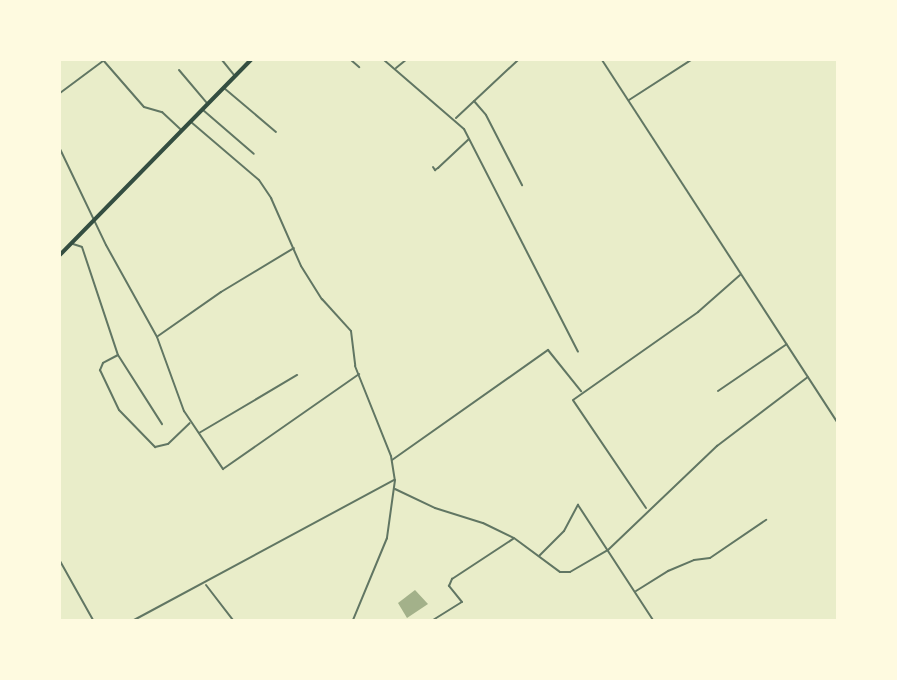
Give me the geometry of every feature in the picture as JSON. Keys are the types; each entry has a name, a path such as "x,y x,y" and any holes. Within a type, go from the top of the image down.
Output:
{"highway":[{"path":"60,255 251,60"}],"street":[{"path":"60,93 104,60 144,107 162,112 182,131"},
{"path":"222,60 235,75"},
{"path":"351,60 359,66"},
{"path":"384,60 455,119 470,139 578,352"},
{"path":"395,69 407,60"},
{"path":"455,119 519,60"},
{"path":"602,60 838,423"},
{"path":"628,100 691,60"},
{"path":"179,71 208,104"},
{"path":"223,88 276,132"},
{"path":"474,101 486,115 522,185"},
{"path":"202,110 254,154"},
{"path":"191,122 259,180 271,198 322,299 351,331 359,373 391,461 395,480 387,538 353,621"},
{"path":"433,167 438,169 470,139"},
{"path":"60,149 158,337 191,423 224,468 359,373"},
{"path":"71,244 82,247 118,355 162,424"},
{"path":"158,337 221,292 294,248"},
{"path":"648,510 574,402 575,397 698,312 741,274"},
{"path":"718,391 787,344"},
{"path":"391,461 548,350 583,392"},
{"path":"118,355 103,363 100,370 119,410 155,447 168,444 191,423"},
{"path":"199,434 297,374"},
{"path":"395,489 514,538 565,573 608,550 717,446 808,377"},
{"path":"134,621 395,480"},
{"path":"538,557 564,531 578,505 653,621"},
{"path":"635,591 668,571 694,560 710,558 766,520"},
{"path":"433,621 462,602 449,586 452,579 514,538"},
{"path":"60,561 93,621"},
{"path":"205,584 233,621"}],"shaded area":[{"path":"415,590 428,604 407,618 398,603"}]}
